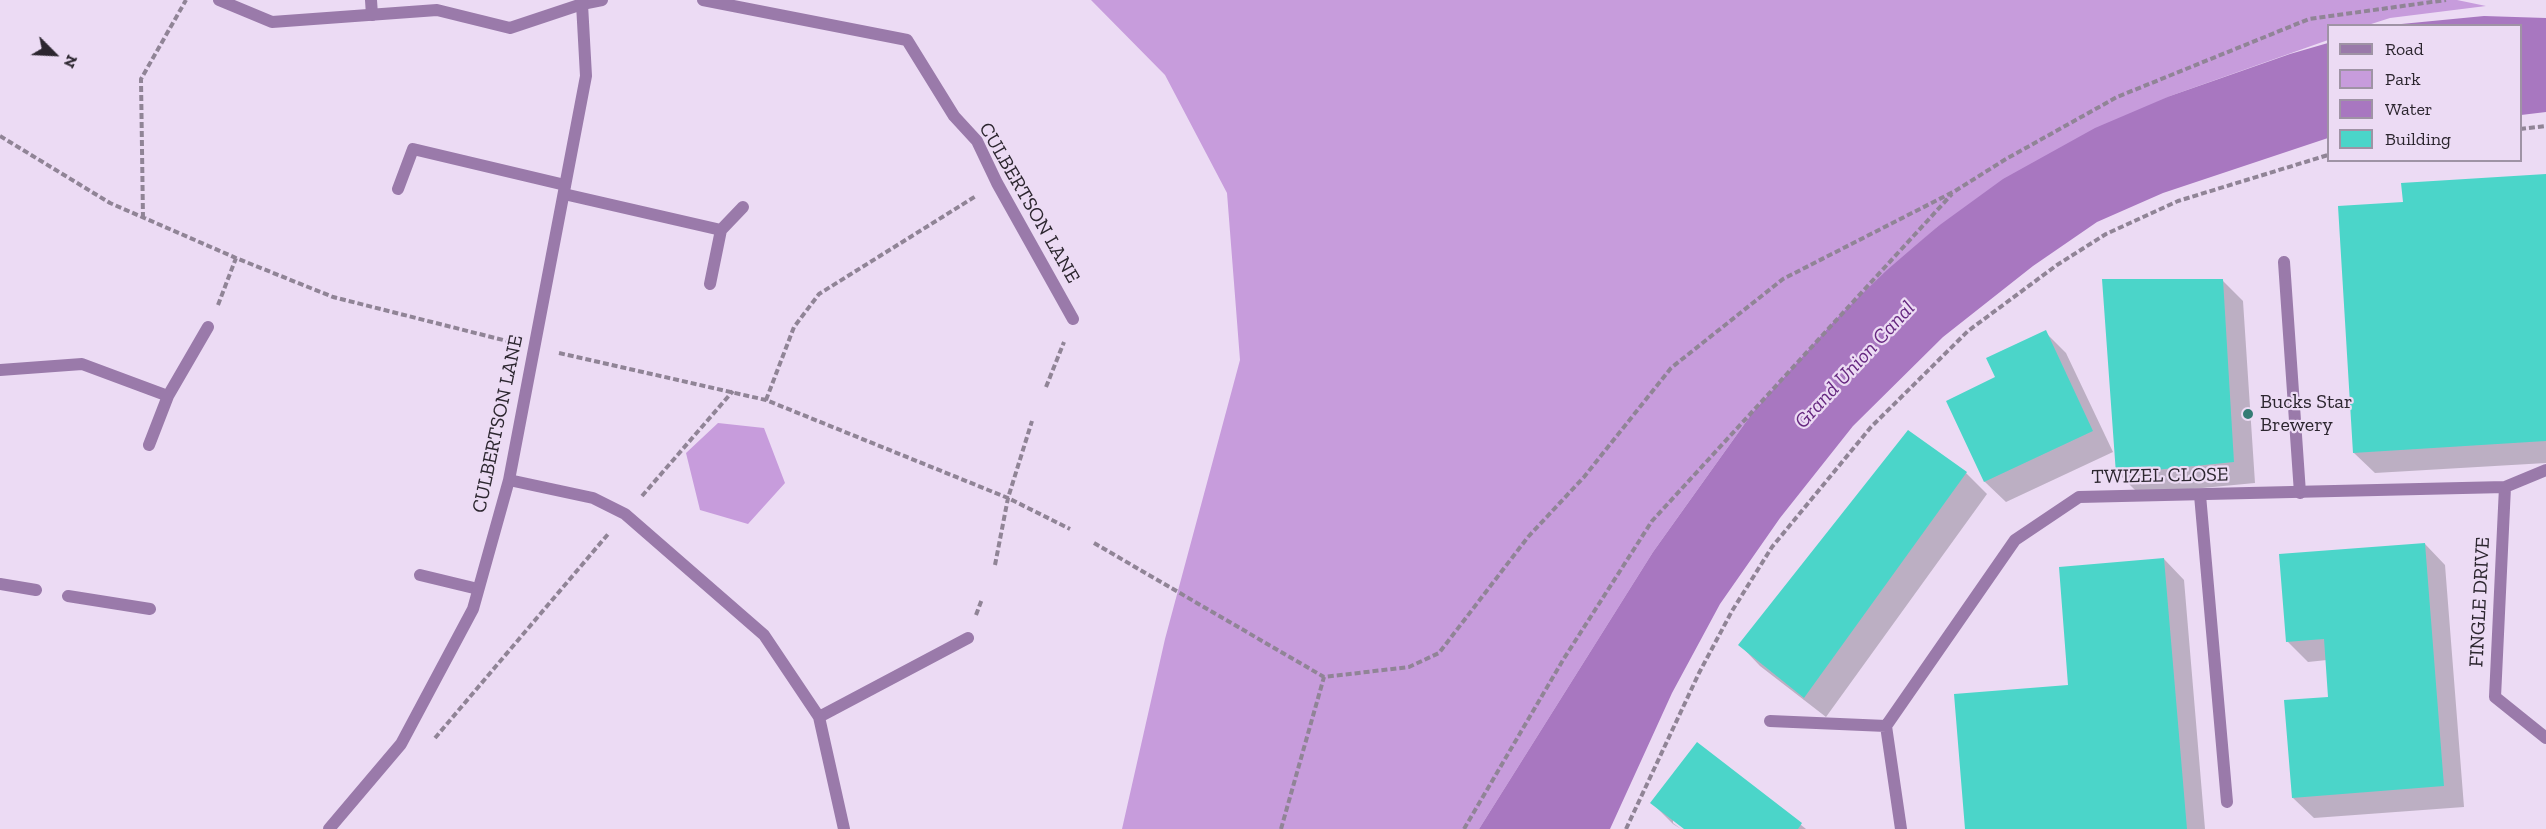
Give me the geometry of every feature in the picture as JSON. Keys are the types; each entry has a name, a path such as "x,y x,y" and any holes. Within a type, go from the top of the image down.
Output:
{"street":[{"path":"219,0 272,22 437,10 510,28 582,4 602,0"},
{"path":"371,0 372,15"},
{"name":"CULBERTSON LANE","path":"703,0 907,40 954,116 977,141 997,183 1073,319"},
{"name":"CULBERTSON LANE","path":"329,829 401,744 473,609 509,480 586,76 582,4"},
{"path":"398,189 413,149 721,231"},
{"path":"710,284 721,231 743,207"},
{"path":"2284,262 2300,493"},
{"path":"149,445 168,396 208,327"},
{"path":"0,370 81,364 168,396"},
{"path":"2505,487 2546,470"},
{"path":"509,480 593,498 625,514 764,635 819,717 844,829"},
{"name":"TWIZEL CLOSE","path":"1886,726 2015,540 2079,497 2505,487"},
{"name":"FINGLE DRIVE","path":"2505,487 2494,697 2546,738"},
{"path":"2200,495 2227,802"},
{"path":"420,575 478,590"},
{"path":"0,584 36,590"},
{"path":"68,596 150,609"},
{"path":"819,717 968,638"},
{"path":"1770,721 1886,726 1901,829"}],"path":[{"path":"143,218 141,79 186,0"},
{"path":"1094,543 1324,677 1409,667 1439,653 1528,537 1584,477 1671,368 1782,279 1955,191 2006,159 2117,97 2309,19 2446,0"},
{"path":"2522,129 2546,126"},
{"path":"1626,829 1699,673 1732,610 1773,548 1871,427 1968,331 2057,265 2106,234 2178,201 2327,155"},
{"path":"766,400 794,327 819,294 997,183"},
{"path":"1464,829 1563,660 1652,521 1955,191"},
{"path":"208,327 236,258"},
{"path":"1046,387 1073,319"},
{"path":"433,741 625,514 733,391"},
{"path":"995,565 1008,498 1032,421"},
{"path":"1281,829 1324,677"}],"green space":[{"path":"1091,0 2457,0 2486,6 2390,18 2371,24 2327,24 2327,40 2170,96 1937,227 1835,320 1753,412 1653,552 1479,829 1122,829 1165,639 1240,360 1227,193 1165,75"},
{"path":"718,423 764,428 785,483 748,524 700,510 686,453"}],"water":[{"path":"2484,16 2546,18 2546,112 2522,115 2522,24 2401,24"},
{"name":"Grand Union Canal","path":"2327,43 2327,138 2163,193 2097,222 2033,266 1943,337 1853,426 1780,518 1720,604 1672,693 1610,829 1479,829 1653,552 1753,412 1835,320 1887,270 1937,227 2003,179 2095,128 2170,96"}],"building":[{"path":"2546,174 2546,441 2353,453 2338,206 2403,202 2401,183"},
{"path":"2102,279 2223,279 2234,462 2116,474"},
{"path":"2046,330 2093,431 1984,482 1946,401 1995,377 1986,358"},
{"path":"1908,430 1967,472 1804,698 1738,645"},
{"path":"2425,543 2444,786 2292,798 2284,700 2328,697 2324,639 2286,642 2279,554"},
{"path":"2164,558 2187,829 1965,829 1954,694 2068,685 2059,567"},
{"path":"1697,742 1802,823 1798,829 1684,829 1650,803"}],"place":[{"name":"Bucks Star Brewery","path":"2248,414"}]}
